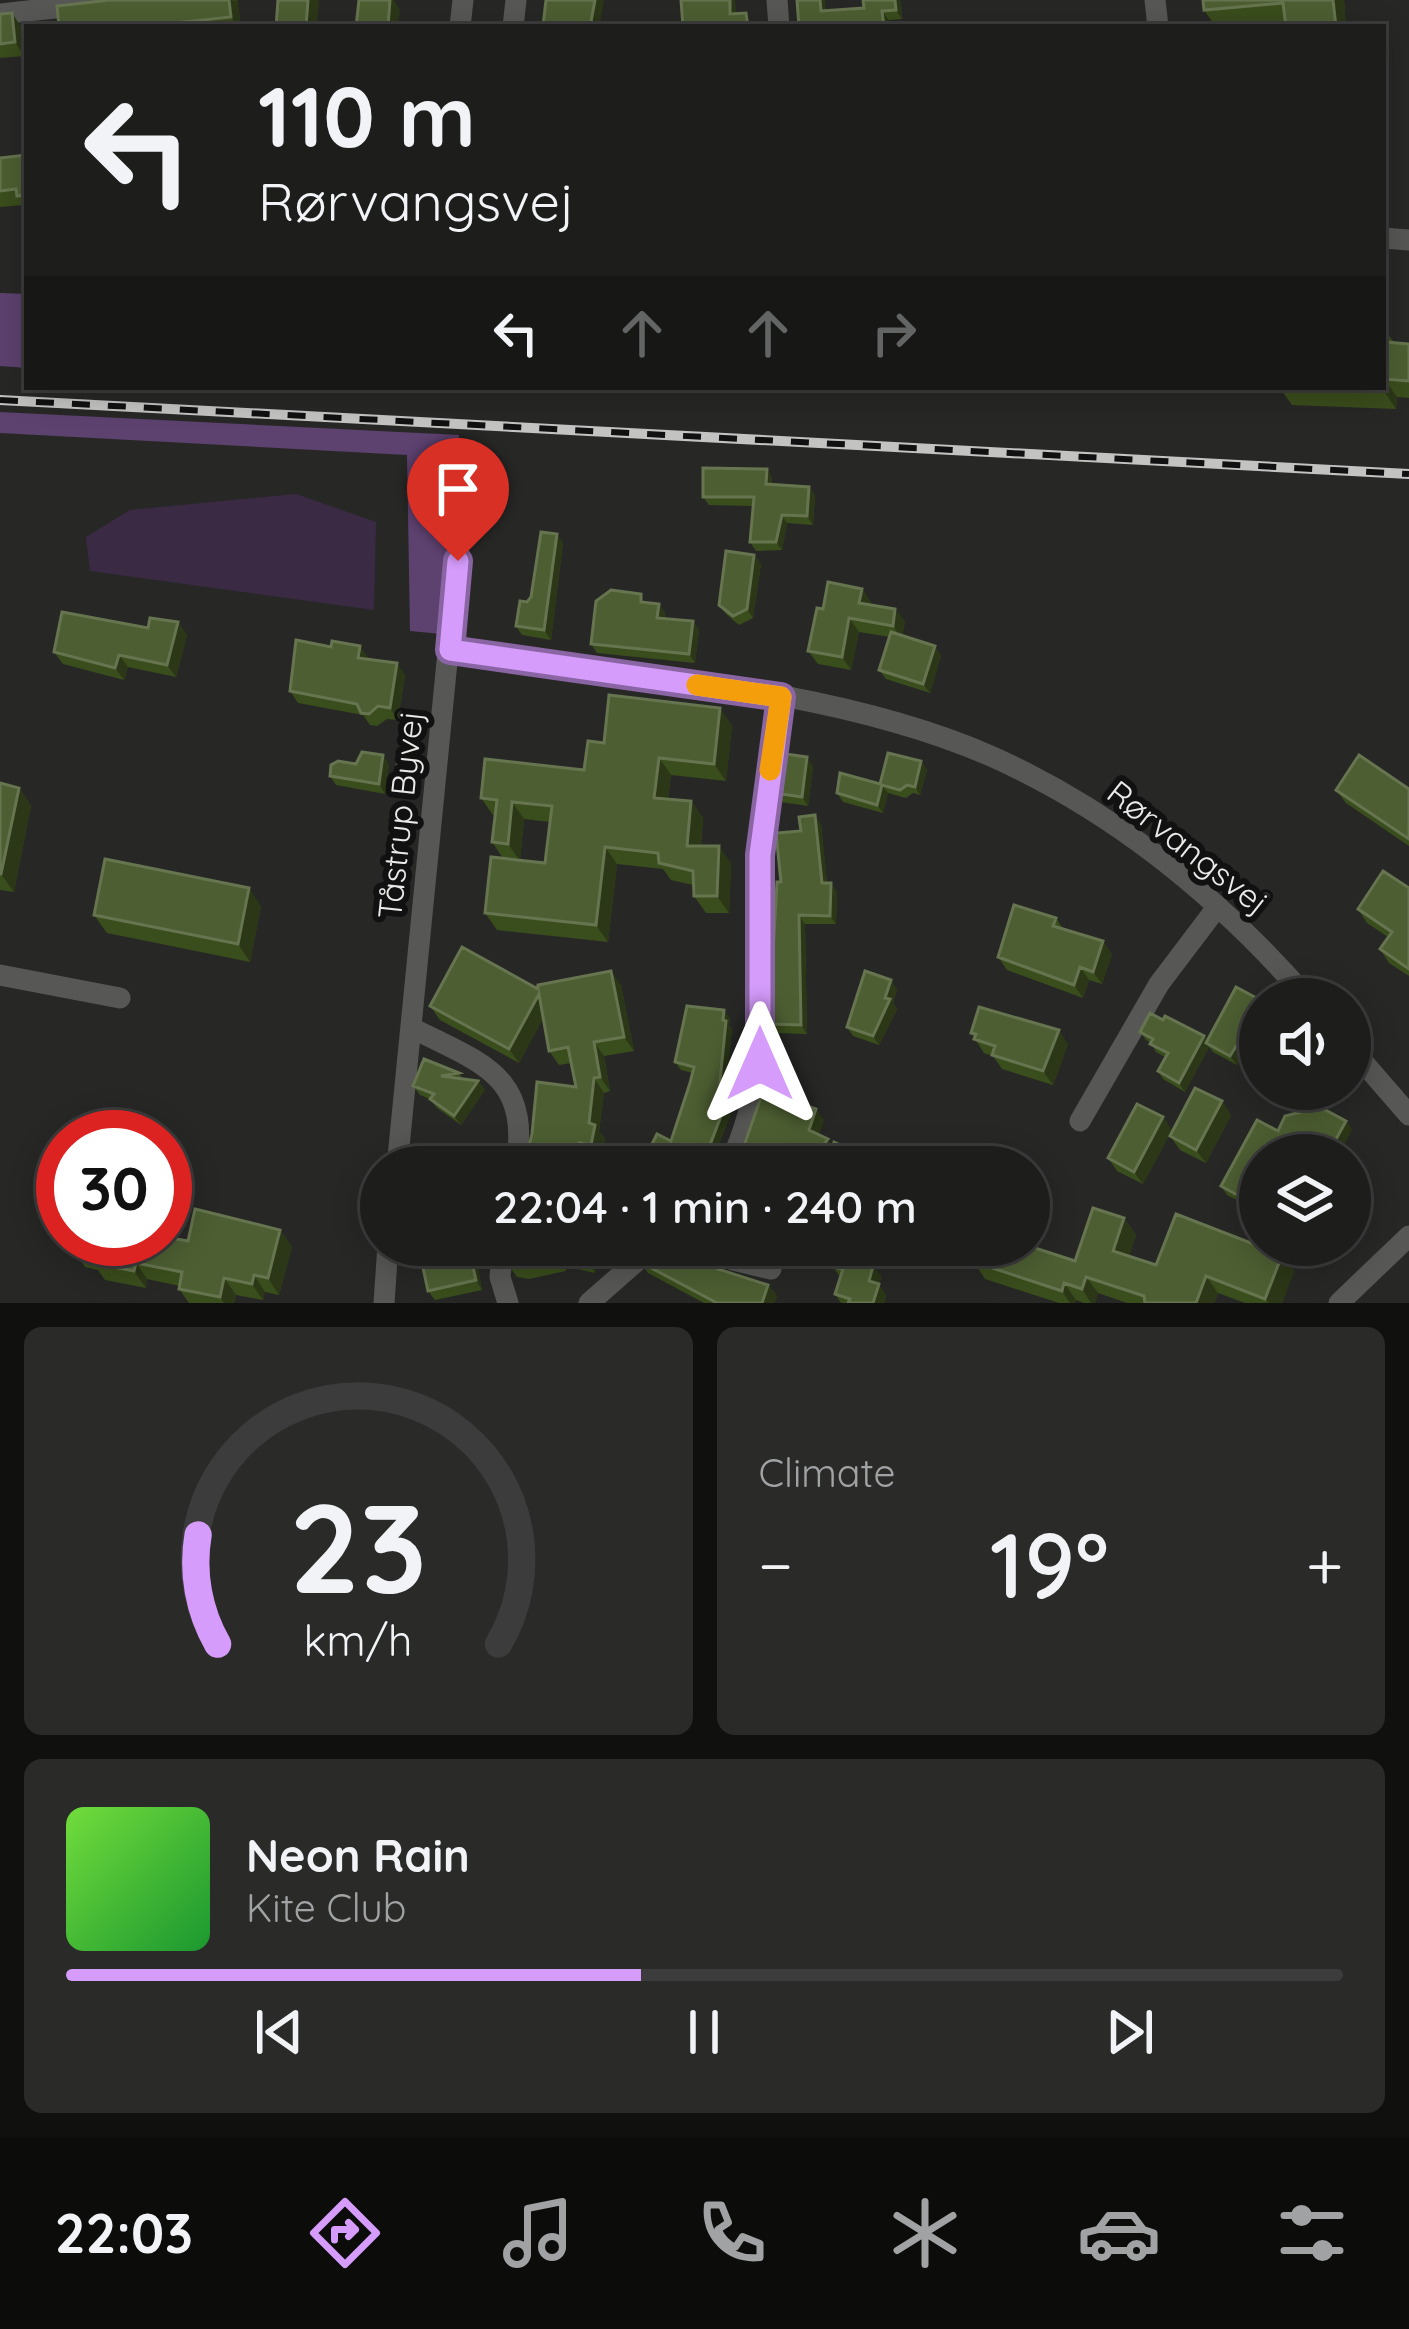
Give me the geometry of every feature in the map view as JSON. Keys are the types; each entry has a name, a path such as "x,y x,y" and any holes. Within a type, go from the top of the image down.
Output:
{"street":[{"path":"0,14 54,18 127,0"},
{"name":"Tåstrup Byvej","path":"399,1146 466,470"},
{"name":"Rørvangsvej","path":"450,650 781,697 884,721 993,757 1072,798 1140,842 1218,906 1288,978"},
{"path":"736,1146 760,1064 760,855 781,697"},
{"path":"1080,1121 1152,994 1218,906"},
{"path":"0,975 120,998"},
{"path":"412,1028 489,1070 508,1088 520,1124 518,1146"},
{"path":"1371,1069 1407,1107"},
{"path":"1339,1303 1409,1236"},
{"path":"384,1303 387,1266"},
{"path":"501,1266 508,1303"},
{"path":"590,1303 631,1266"},
{"path":"758,1266 770,1269"}],"shaded area":[{"path":"0,293 24,294 24,368 0,366"},
{"path":"0,412 459,435 442,634 410,631 407,455 0,433"},
{"path":"296,494 376,522 374,610 90,571 86,537 130,510"}],"building":[{"path":"110,0 229,0 231,17 165,24 59,24 57,6"},
{"path":"278,0 308,0 306,24 276,24"},
{"path":"359,0 390,0 388,24 356,24"},
{"path":"546,0 595,0 591,24 543,24"},
{"path":"681,0 730,0 730,14 746,13 748,24 683,24"},
{"path":"797,0 820,0 821,11 864,8 863,0 895,0 896,10 882,11 884,24 799,24"},
{"path":"1203,0 1333,0 1336,24 1286,24 1283,3 1204,10"},
{"path":"12,13 15,42 0,44 0,14"},
{"path":"24,155 24,195 17,196 16,189 0,191 0,158"},
{"path":"1386,342 1409,344 1409,381 1386,379"},
{"path":"703,468 767,469 766,484 809,487 807,516 782,515 776,542 750,542 754,497 703,497"},
{"path":"541,532 557,534 544,630 516,626 520,601 531,597"},
{"path":"726,551 754,555 747,609 733,616 719,605"},
{"path":"828,582 862,589 859,603 895,609 893,626 849,618 842,657 808,651"},
{"path":"611,590 641,594 641,602 659,604 657,618 693,621 689,654 591,644 596,601"},
{"path":"62,612 148,628 150,618 178,622 167,665 119,655 115,668 54,652"},
{"path":"891,632 935,646 923,684 879,670"},
{"path":"296,640 331,647 332,641 360,646 358,658 397,663 390,708 378,706 369,714 361,713 357,704 290,691"},
{"path":"609,695 720,708 714,764 659,758 654,798 691,801 687,846 719,846 717,896 694,896 693,871 659,863 658,853 605,847 596,925 485,913 491,857 545,863 552,806 512,802 508,844 492,842 497,800 481,798 485,759 584,770 588,741 604,743"},
{"path":"399,751 418,754 415,777 396,775"},
{"path":"362,752 383,755 379,784 330,776 331,765 338,761 356,764"},
{"path":"779,753 807,757 802,797 775,793"},
{"path":"888,753 921,761 915,787 900,790 882,785 877,805 837,793 840,773 880,784"},
{"path":"1359,755 1409,789 1409,839 1336,790"},
{"path":"0,783 19,788 1,874 0,874"},
{"path":"815,815 822,883 831,883 830,916 799,915 801,1025 769,1024 777,882 781,882 776,833 801,831 799,817"},
{"path":"105,859 249,888 238,944 94,915"},
{"path":"1383,871 1409,888 1409,969 1380,949 1392,932 1358,909"},
{"path":"1014,905 1056,918 1053,926 1103,941 1093,972 1080,967 1074,985 998,957"},
{"path":"462,947 538,989 538,985 611,971 624,1037 594,1042 600,1077 594,1078 591,1145 529,1146 537,1082 576,1087 568,1047 549,1051 539,994 509,1049 430,1006"},
{"path":"865,971 891,980 885,998 890,999 873,1036 847,1027"},
{"path":"1239,989 1239,1046 1230,1056 1206,1043"},
{"path":"687,1006 724,1010 719,1091 729,1095 710,1146 651,1146 657,1134 671,1141 690,1083 694,1067 675,1062"},
{"path":"979,1007 1059,1030 1043,1071 992,1055 995,1046 974,1039 976,1034 971,1033"},
{"path":"1150,1013 1204,1036 1179,1083 1158,1071 1168,1053 1150,1044 1153,1039 1140,1032"},
{"path":"424,1059 459,1073 441,1076 478,1081 454,1116 430,1099 434,1094 413,1086"},
{"path":"767,1080 793,1089 789,1100 816,1109 809,1130 828,1139 823,1146 744,1146"},
{"path":"1195,1088 1222,1101 1196,1150 1170,1136"},
{"path":"1137,1104 1163,1117 1134,1172 1108,1158"},
{"path":"1326,1110 1346,1121 1339,1134 1249,1134 1257,1120 1278,1131 1285,1116"},
{"path":"1239,1153 1239,1196 1221,1186"},
{"path":"1093,1208 1124,1218 1113,1251 1156,1265 1176,1214 1239,1238 1239,1266 1278,1266 1265,1299 1206,1276 1196,1303 1145,1303 1144,1296 1086,1277 1082,1289 1064,1283 1062,1291 986,1266 1050,1266 1050,1253 1075,1261"},
{"path":"195,1209 280,1230 268,1278 254,1275 252,1284 224,1278 220,1297 179,1289 182,1272 151,1266 192,1266"},
{"path":"423,1266 473,1266 476,1280 428,1291"},
{"path":"648,1266 720,1266 768,1285 762,1303 717,1303"},
{"path":"873,1266 869,1281 879,1284 873,1303 848,1303 850,1299 835,1294 843,1269 833,1267"}],"railway":[{"path":"0,400 1409,474"}],"slow traffic":[{"path":"697,685 781,697 770,770"}],"route":[{"path":"458,561 450,650 781,697 760,855 760,1064"}]}
